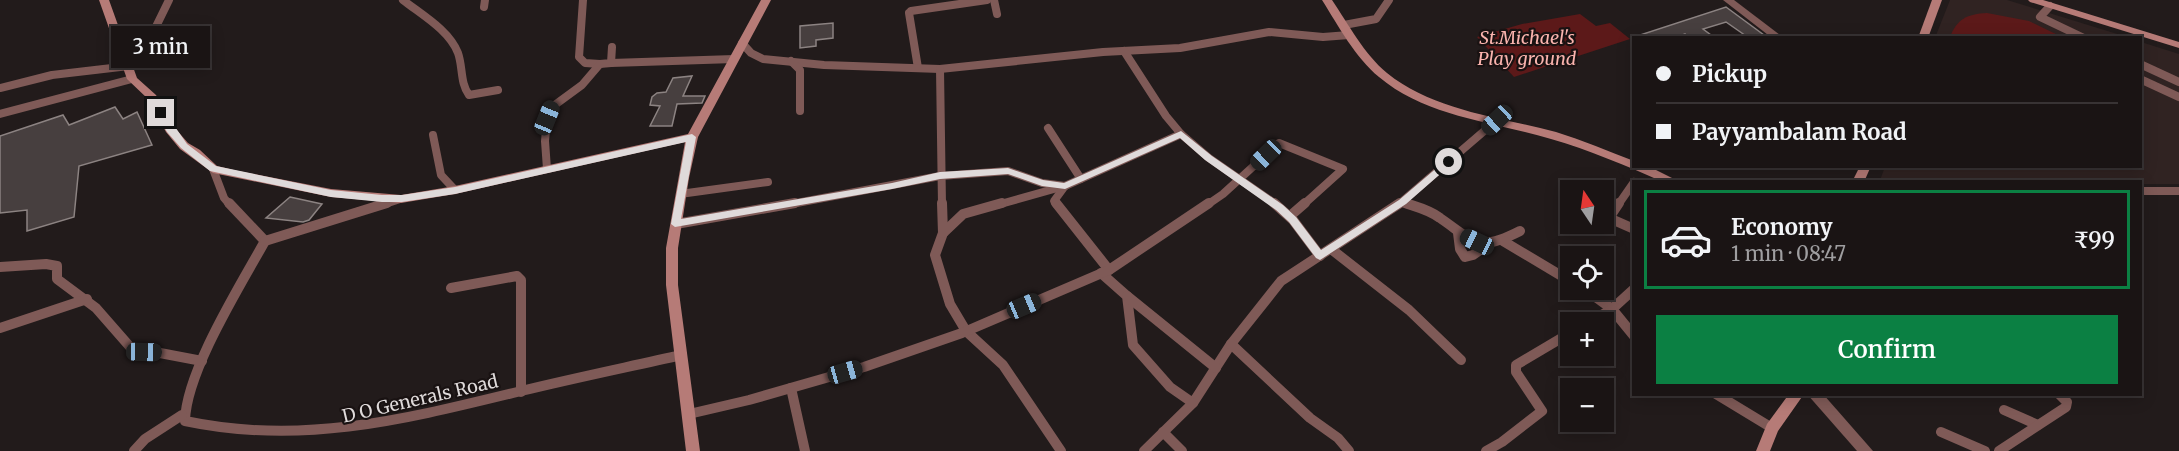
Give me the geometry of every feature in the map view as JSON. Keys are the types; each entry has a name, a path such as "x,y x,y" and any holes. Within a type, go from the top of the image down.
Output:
{"main road":[{"path":"104,0 132,79 152,97 170,129 184,146 213,169 331,194 402,199 455,190 692,137"},
{"path":"693,451 672,285 675,224 692,137 766,0"},
{"path":"1327,0 1346,30 1374,66 1392,81 1435,102 1555,136 1632,165"},
{"path":"1924,36 1937,0"},
{"path":"2033,0 2179,45"},
{"path":"1640,168 1670,180"},
{"path":"1763,451 1772,428 1796,396"}],"street":[{"path":"0,88 52,75 128,65 140,56 157,28 169,0"},
{"path":"403,0 428,18 456,49 463,69 466,92 469,95 498,90"},
{"path":"583,0 579,57 585,63 734,59"},
{"path":"918,68 910,12 987,0"},
{"path":"994,0 997,14"},
{"path":"742,43 751,53 763,59 940,69 1124,51 1180,48 1269,32 1323,37 1376,19 1389,0"},
{"path":"1728,0 1776,36"},
{"path":"2050,6 2040,17 2080,36"},
{"path":"611,63 612,47"},
{"path":"1124,51 1166,116 1181,134 1209,158 1270,199 1290,216 1320,256"},
{"path":"791,61 800,70 800,111"},
{"path":"547,169 545,141 547,118 552,107 582,86 600,64"},
{"path":"2142,65 2179,81"},
{"path":"940,69 940,176 943,233 935,255 950,304 966,331 1004,364 1061,451"},
{"path":"0,114 132,79"},
{"path":"2142,80 2179,97"},
{"path":"1144,451 1193,403 1231,344 1281,280 1402,202 1497,120"},
{"path":"1047,128 1081,179"},
{"path":"943,233 963,214 1065,186 1181,134"},
{"path":"433,135 441,176 455,190"},
{"path":"688,414 864,367 966,331 1105,272 1223,194 1279,143 1343,169 1290,216"},
{"path":"213,169 224,198 265,241"},
{"path":"675,224 940,176 1008,171 1042,183 1065,186"},
{"path":"680,194 768,182"},
{"path":"1614,208 1632,185"},
{"path":"1065,186 1054,201 1105,272 1127,296 1216,368"},
{"path":"2142,191 2179,191"},
{"path":"134,451 145,439 182,415 202,361 265,241 402,199"},
{"path":"1402,202 1430,212 1458,233 1487,245"},
{"path":"1614,222 1632,227"},
{"path":"1458,233 1460,249 1465,257 1520,231"},
{"path":"1503,241 1560,275"},
{"path":"1331,249 1409,310 1461,360"},
{"path":"0,267 46,264 57,266 57,279 65,287 87,299 131,348 202,361"},
{"path":"451,288 517,276 520,280 520,392"},
{"path":"1607,312 1632,291"},
{"path":"1127,296 1133,345 1170,387 1193,403"},
{"path":"0,328 87,299"},
{"path":"1600,300 1612,309 1632,334"},
{"path":"1486,451 1502,442 1542,411 1516,372 1516,365 1560,339"},
{"path":"1231,344 1310,418 1338,438 1349,451"},
{"name":"D O Generals Road","path":"182,415 185,422 224,436 254,441 278,441 362,432 520,392 681,355"},
{"path":"791,388 805,451"},
{"path":"1719,396 1772,428"},
{"path":"1816,396 1866,451"},
{"path":"1999,451 2066,407 2067,402 2061,396"},
{"path":"2004,410 2038,425"},
{"path":"1163,432 1182,451"},
{"path":"1941,432 1985,451"}],"shaded area":[{"path":"1950,0 2007,0 2124,36 1936,36"},
{"path":"2142,42 2179,54 2179,184 2142,184 2142,180 1880,180 1885,168 2142,168"}],"green space":[{"path":"1987,13 2029,21 2060,36 1951,36 1960,22 1974,15"},
{"name":"St.Michael's Play ground","path":"1580,14 1596,26 1610,23 1630,39 1514,77 1477,37 1522,24"}],"building":[{"path":"1726,7 1765,36 1746,36 1726,22 1703,29 1712,36 1687,36 1685,34 1637,36"},
{"path":"833,23 833,38 816,40 816,46 800,48 800,26"},
{"path":"692,76 683,96 705,96 702,103 677,104 672,126 650,126 660,106 650,105 652,97 657,93 666,92 673,78"},
{"path":"115,107 123,119 137,112 152,145 79,166 74,217 27,231 27,210 0,213 0,136 63,115 69,125"},
{"path":"290,197 322,204 309,220 303,222 266,218"}],"route":[{"path":"161,113 184,146 196,153 213,169 331,194 402,199 497,182 692,137 675,224 940,176 1008,171 1042,183 1065,186 1181,134 1209,158 1280,207 1293,220 1320,256 1402,202 1449,162"}]}
